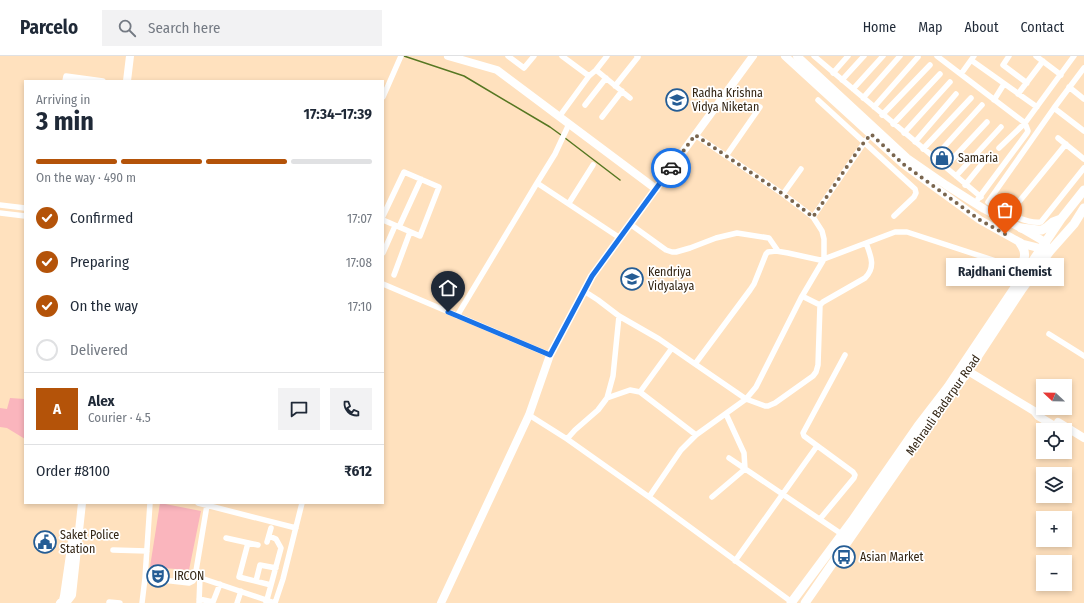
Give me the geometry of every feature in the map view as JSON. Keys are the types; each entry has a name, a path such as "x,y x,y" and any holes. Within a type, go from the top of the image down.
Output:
{"main road":[{"path":"1045,247 1061,219 1084,190"},
{"name":"Mehrauli Badarpur Road","path":"805,603 845,537 918,426 948,388 1016,284 1045,247 1074,224 1084,208"},
{"path":"1021,228 1042,230 1053,222 1061,219"},
{"path":"1016,284 1017,276 1025,254 1024,248 1020,243"},
{"name":"Mehrauli Badarpur Road","path":"792,602 845,537 968,371 1022,290 1045,247"}],"street":[{"path":"127,80 130,56"},
{"path":"448,56 459,57 497,70 656,189"},
{"path":"508,56 524,68 534,56"},
{"path":"562,56 589,76"},
{"path":"558,117 589,76 607,56"},
{"path":"615,86 638,57 637,56"},
{"path":"441,603 529,416 550,355 592,276 753,56"},
{"path":"785,56 903,164 980,220 1020,243 1045,247"},
{"path":"797,56 906,158 946,185 978,200"},
{"path":"814,56 956,176 966,185 984,209 1021,228 1045,247"},
{"path":"833,73 848,56"},
{"path":"842,80 864,56"},
{"path":"852,89 883,56"},
{"path":"863,98 900,56"},
{"path":"1009,56 1003,65 1027,83"},
{"path":"1036,56 1061,75"},
{"path":"999,148 1025,124 1074,56"},
{"path":"874,107 918,57"},
{"path":"939,57 1025,124 1028,131 978,200"},
{"path":"961,74 972,58 1004,84 1037,107"},
{"path":"384,95 400,59"},
{"path":"1018,94 1043,61"},
{"path":"882,115 930,65"},
{"path":"1084,68 988,202 1023,219 1041,222 1084,168"},
{"path":"596,70 630,98"},
{"path":"894,124 940,74"},
{"path":"65,80 66,76 92,80"},
{"path":"585,105 606,78"},
{"path":"904,133 950,82"},
{"path":"994,100 1004,84"},
{"path":"1069,88 1084,99"},
{"path":"602,117 622,91"},
{"path":"915,142 956,94"},
{"path":"923,149 971,98"},
{"path":"818,100 915,189 916,193 914,197 894,216"},
{"path":"934,158 982,105"},
{"path":"726,156 760,107"},
{"path":"1054,108 1084,131"},
{"path":"945,167 987,122"},
{"path":"457,316 555,154 569,124"},
{"path":"956,176 1001,127"},
{"path":"813,217 871,134"},
{"path":"649,497 681,450 696,435 746,399 756,387 802,296 824,259 825,249 822,231 813,217 783,194 695,135"},
{"path":"1058,138 1084,159"},
{"path":"1018,203 1066,144"},
{"path":"966,185 986,159"},
{"path":"569,203 592,165"},
{"path":"783,194 801,169"},
{"path":"384,214 404,172 439,187 420,236 384,220"},
{"path":"386,240 397,227 421,179"},
{"path":"537,183 620,238"},
{"path":"0,205 24,208"},
{"path":"0,213 24,216"},
{"path":"630,224 666,250 672,252 690,248 716,238 736,233 769,238 778,251"},
{"path":"394,275 410,232"},
{"path":"695,364 750,290 754,284 766,254 771,251 778,251 820,260 895,232 907,232 1004,264"},
{"path":"584,291 619,316 659,339 746,399 768,406 775,403 813,376 816,372 818,365 820,305 865,278 869,274 872,260 866,243"},
{"path":"384,284 550,355"},
{"path":"802,296 820,305"},
{"path":"567,439 598,410 607,398 613,376 619,316"},
{"path":"1049,334 1084,356"},
{"path":"640,392 672,348"},
{"path":"820,519 855,475 804,436 803,433 845,355"},
{"path":"968,371 1034,411 1038,416 1050,423"},
{"path":"607,398 630,390 640,392 696,435"},
{"path":"726,414 744,453 745,469"},
{"path":"529,416 567,439 792,602"},
{"path":"1072,433 1084,438"},
{"path":"1072,436 1084,444"},
{"path":"735,561 817,446"},
{"path":"729,458 845,537"},
{"path":"712,497 745,469"},
{"path":"66,603 72,595 77,504"},
{"path":"60,603 64,596 82,504"},
{"path":"142,603 150,504"},
{"path":"202,504 296,528"},
{"path":"198,577 275,603 283,579 302,504"},
{"path":"207,505 198,577 199,601 213,602 220,584"},
{"path":"267,542 271,528"},
{"path":"266,601 281,548 276,539 269,536"},
{"path":"226,538 258,545"},
{"path":"248,543 239,577 271,585"},
{"path":"113,550 147,552"},
{"path":"256,581 260,564 276,568"},
{"path":"145,578 189,583 198,577"},
{"path":"237,603 241,591"},
{"path":"109,602 120,603"}],"shaded area":[{"path":"10,398 24,399 24,438 7,428 0,427 0,408 7,409"},
{"path":"160,504 201,511 189,570 150,567"}],"waterway":[{"path":"404,56 464,76 561,135"},
{"path":"565,138 620,180"}],"way so far":[{"path":"671,168 695,135 783,194 813,217 861,146 871,134 903,164 980,220 1005,234"}],"place":[{"name":"Radha Krishna Vidya Niketan","path":"677,100"},
{"name":"Samaria","path":"942,158"},
{"name":"Rajdhani Chemist","path":"1005,234"},
{"name":"Kendriya Vidyalaya","path":"632,279"},
{"name":"Saket Police Station","path":"45,542"},
{"name":"Asian Market","path":"844,557"},
{"name":"IRCON","path":"158,576"}],"route":[{"path":"448,312 550,355 592,276 671,168"}]}
